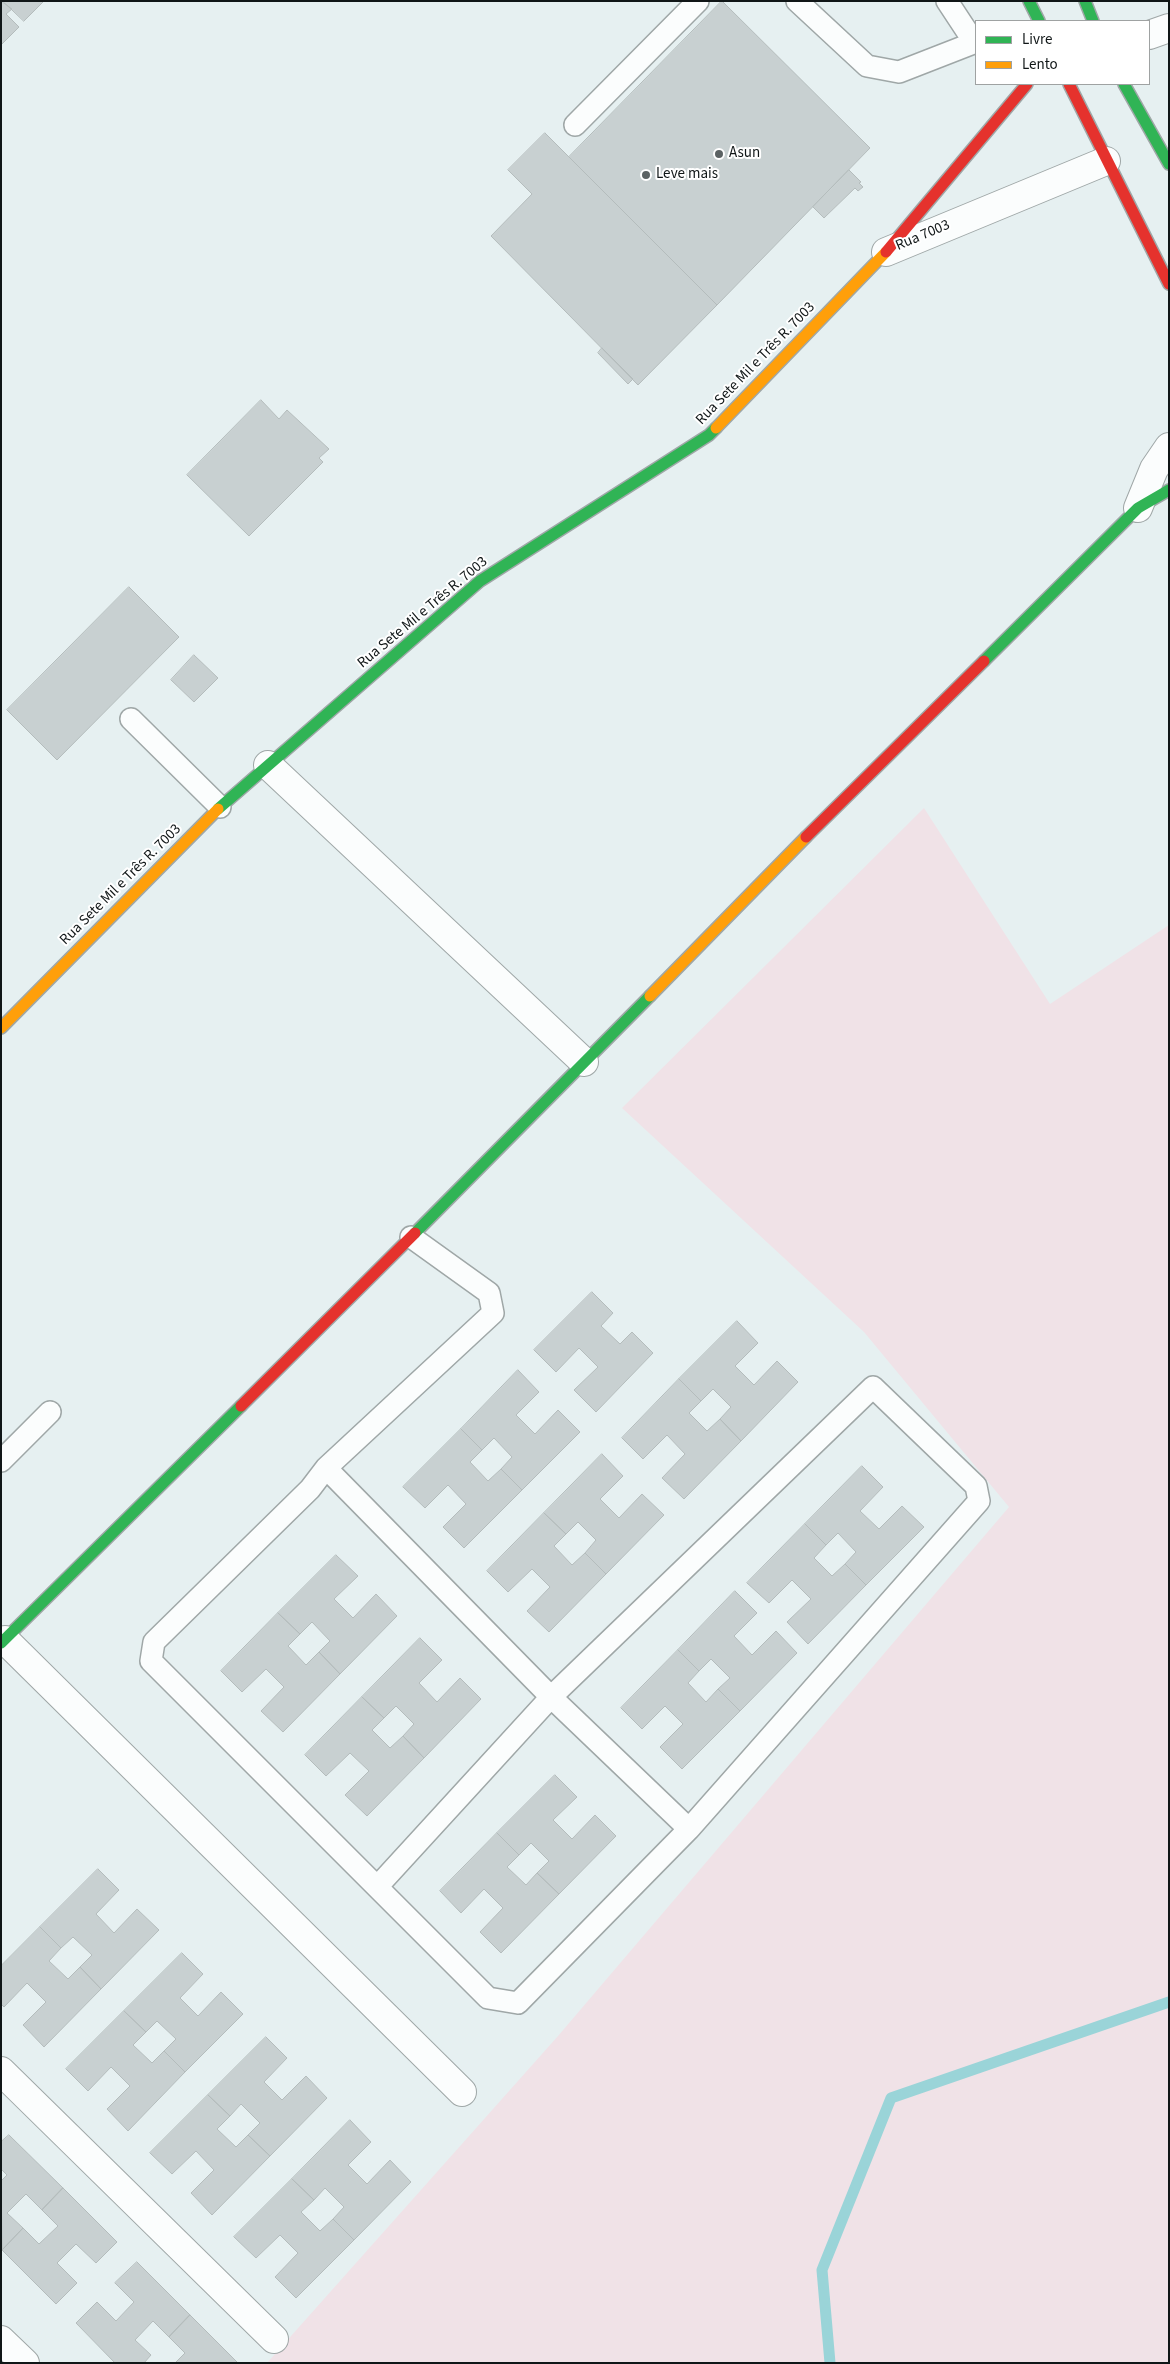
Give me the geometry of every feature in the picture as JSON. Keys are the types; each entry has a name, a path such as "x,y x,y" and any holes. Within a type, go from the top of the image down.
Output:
{"street":[{"path":"1029,1 1038,20"},
{"path":"1084,1 1093,20"},
{"path":"1150,35 1169,28"},
{"name":"Rua 7003","path":"886,252 1026,85"},
{"path":"1069,85 1169,284"},
{"path":"1125,85 1169,164"},
{"name":"Rua 7003","path":"886,252 1106,160"},
{"name":"Rua Sete Mil e Três R. 7003","path":"1,1028 220,807 480,581 709,435 886,252"},
{"path":"1138,508 1154,469 1169,447"},
{"path":"462,2092 3,1641 411,1237 842,802 1138,508 1169,490"},
{"path":"268,765 584,1062"},
{"path":"1,2071 274,2339"},
{"path":"1,2340 25,2363"}],"lane":[{"path":"575,125 698,1"},
{"path":"797,1 867,66 899,72 975,42 948,1"},
{"path":"131,719 220,807"},
{"path":"376,1887 551,1696 873,1387 976,1486 979,1501 688,1829 518,2003 488,1998 376,1887 151,1661 154,1642 310,1489 326,1468 493,1313 489,1293 411,1237"},
{"path":"1,1461 50,1412"},
{"path":"326,1468 551,1696 688,1829"}],"shaded area":[{"path":"924,808 1050,1004 1169,925 1169,2363 267,2363 558,2036 1009,1507 864,1332 622,1108"}],"building":[{"path":"1,1 12,9 6,14 19,27 1,45"},
{"path":"3,1 44,1 24,21"},
{"name":"Asun","path":"722,1 870,148 717,305 569,157"},
{"path":"545,133 717,305 638,385 491,236 532,194 508,170"},
{"path":"849,170 861,182 859,183 863,187 858,191 855,188 824,218 813,207"},
{"path":"602,348 633,379 628,384 598,353"},
{"path":"261,400 279,419 287,410 329,449 319,458 323,462 249,536 187,475"},
{"path":"129,587 179,637 57,760 7,710"},
{"path":"194,655 218,678 194,702 171,680"},
{"path":"592,1292 613,1313 601,1326 620,1344 632,1332 653,1353 596,1412 574,1390 598,1367 579,1348 556,1372 534,1350"},
{"path":"737,1321 758,1343 735,1366 754,1385 777,1361 798,1382 741,1441 720,1419 731,1407 713,1389 701,1401 679,1379"},
{"path":"518,1370 539,1392 516,1415 535,1434 558,1410 580,1432 522,1490 501,1469 512,1457 494,1438 482,1450 461,1429"},
{"path":"679,1379 701,1401 689,1413 707,1431 720,1419 741,1441 684,1499 662,1478 685,1454 667,1435 643,1459 622,1438"},
{"path":"461,1429 482,1450 470,1462 488,1481 501,1469 522,1490 464,1548 443,1527 466,1504 448,1485 425,1508 403,1487"},
{"path":"602,1454 623,1476 600,1499 619,1518 642,1494 664,1515 606,1574 585,1553 596,1540 578,1522 566,1534 544,1513"},
{"path":"862,1466 883,1487 860,1511 879,1529 902,1506 924,1527 866,1585 845,1564 856,1552 838,1533 826,1545 805,1524"},
{"path":"544,1513 566,1534 554,1546 572,1565 585,1553 606,1574 549,1632 527,1611 550,1587 532,1569 508,1592 487,1571"},
{"path":"805,1524 826,1545 814,1558 832,1576 845,1564 866,1585 808,1644 787,1622 811,1599 792,1580 769,1603 747,1583"},
{"path":"336,1555 358,1576 334,1599 353,1618 376,1594 397,1616 340,1674 319,1652 330,1641 312,1622 300,1634 278,1613"},
{"path":"735,1591 757,1613 734,1636 752,1655 776,1631 797,1653 740,1711 718,1689 730,1678 711,1659 699,1671 678,1650"},
{"path":"278,1613 300,1634 288,1646 306,1665 319,1652 340,1674 283,1732 261,1711 284,1687 266,1669 242,1692 221,1671"},
{"path":"420,1638 442,1660 419,1683 437,1702 460,1678 481,1699 424,1758 403,1736 414,1724 396,1706 384,1718 362,1697"},
{"path":"678,1650 699,1671 688,1683 706,1702 718,1689 740,1711 682,1769 660,1747 683,1724 665,1706 642,1729 621,1708"},
{"path":"362,1697 384,1718 372,1730 390,1748 403,1736 424,1758 367,1816 345,1795 369,1771 350,1753 326,1776 305,1755"},
{"path":"555,1775 577,1797 553,1820 572,1839 595,1815 616,1836 559,1894 537,1873 549,1861 531,1843 519,1855 497,1833"},
{"path":"497,1833 519,1855 507,1867 526,1885 537,1873 559,1894 501,1953 480,1932 503,1908 484,1889 461,1913 440,1891"},
{"path":"98,1869 119,1890 96,1914 114,1933 137,1909 159,1930 101,1989 80,1967 92,1955 73,1937 61,1948 40,1927"},
{"path":"40,1927 61,1948 49,1961 68,1979 80,1967 101,1989 44,2047 23,2025 46,2002 27,1983 4,2007 1,2004 1,1966"},
{"path":"182,1953 203,1974 180,1998 198,2016 221,1992 243,2014 185,2072 164,2051 176,2039 157,2021 146,2032 124,2011"},
{"path":"124,2011 146,2032 133,2045 152,2063 164,2051 185,2072 128,2131 107,2109 130,2086 111,2067 88,2091 66,2069"},
{"path":"266,2037 287,2058 264,2082 282,2100 306,2076 327,2098 270,2156 248,2135 260,2123 241,2104 230,2116 208,2095"},
{"path":"208,2095 230,2116 217,2129 236,2147 248,2135 270,2156 212,2215 191,2193 214,2170 196,2151 172,2174 150,2153"},
{"path":"350,2120 371,2142 348,2165 367,2184 390,2160 411,2182 354,2240 333,2219 344,2207 325,2188 314,2200 292,2179"},
{"path":"9,2135 63,2188 42,2210 26,2194 7,2213 23,2228 2,2250 1,2181 7,2175 1,2169 1,2142"},
{"path":"292,2179 314,2200 301,2212 320,2231 333,2219 354,2240 296,2298 275,2277 298,2253 280,2235 256,2258 234,2237"},
{"path":"63,2188 117,2242 96,2263 76,2244 57,2263 77,2283 56,2304 2,2250 23,2228 39,2244 58,2226 42,2210"},
{"path":"137,2262 190,2315 169,2337 153,2321 135,2340 151,2355 144,2363 115,2363 76,2323 97,2302 116,2321 134,2302 115,2283"},
{"path":"190,2315 238,2363 175,2363 185,2353 169,2337"}],"waterway":[{"path":"830,2363 822,2270 891,2098 1169,2002"}],"traffic: fast":[{"path":"1029,1 1038,20"},
{"path":"1085,1 1093,20"},
{"path":"1125,85 1169,164"},
{"path":"218,809 480,581 709,435 716,428"},
{"path":"984,661 1138,508 1169,490"},
{"path":"415,1233 650,996"},
{"path":"1,1643 241,1406"}],"traffic: slow":[{"path":"716,428 886,252"},
{"path":"1,1028 218,809"},
{"path":"650,996 806,837"}],"traffic: jam":[{"path":"886,252 1026,85"},
{"path":"1070,85 1169,284"},
{"path":"806,837 984,661"},
{"path":"241,1406 415,1233"}],"place":[{"name":"Asun","path":"719,154"},
{"name":"Leve mais","path":"646,175"}]}
